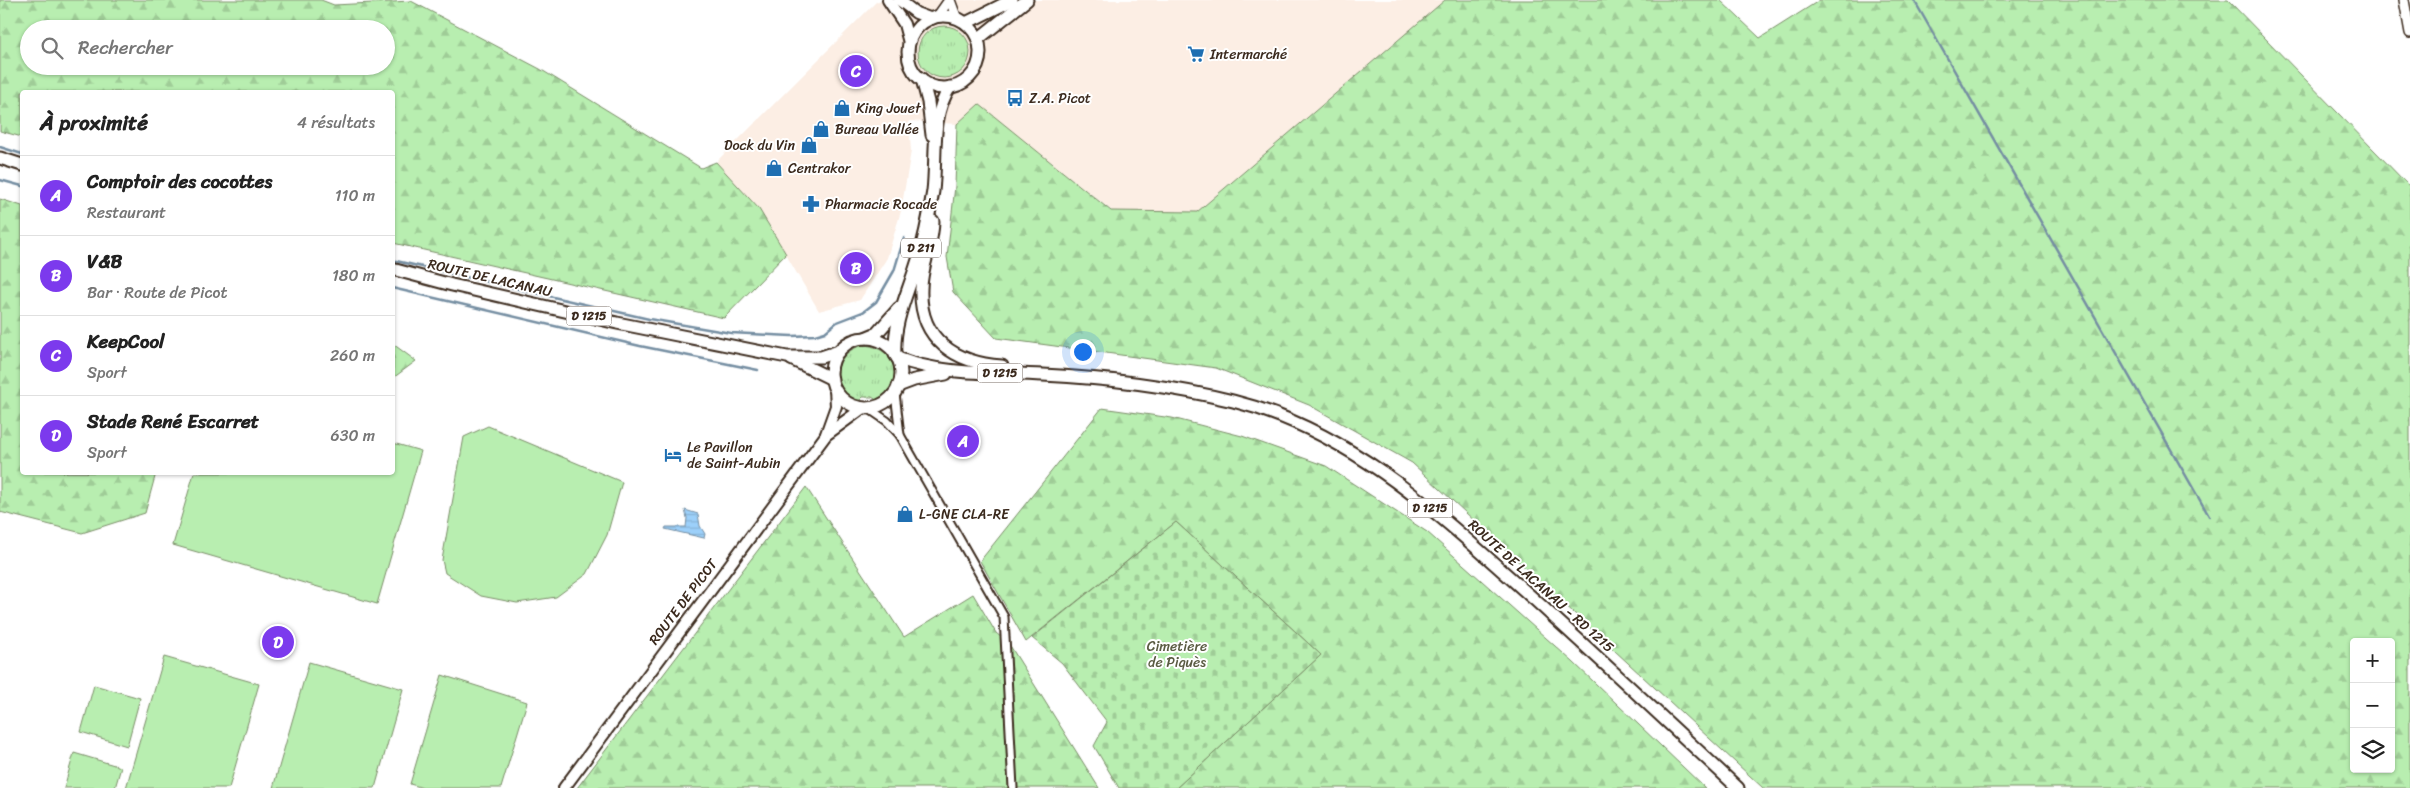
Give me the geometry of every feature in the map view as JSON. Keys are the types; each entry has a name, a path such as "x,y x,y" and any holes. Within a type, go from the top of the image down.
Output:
{"main road":[{"path":"888,0 904,24 909,43 909,59 912,68 922,79 938,87 950,87 960,84 975,71 980,56 978,39 962,21"},
{"path":"900,0 916,14 962,21 1012,0"},
{"path":"978,39 1027,0"},
{"path":"909,43 916,30 935,18"},
{"name":"D 211","path":"922,79 928,102 935,156"},
{"name":"D 211","path":"896,356 895,336 902,305 925,235 933,190 941,103 950,87"},
{"path":"0,158 20,164"},
{"path":"933,190 933,237 921,288 926,322 936,338 948,350 966,360 1046,375"},
{"name":"ROUTE DE LACANAU","path":"395,270 452,285 607,320 787,357"},
{"name":"D 211","path":"864,339 877,333 902,305"},
{"path":"864,339 882,342 896,356 900,369 896,390 884,403 865,408 846,402 833,384 834,359 839,351 854,340 864,339"},
{"name":"D 1215","path":"787,357 821,357 839,351"},
{"name":"D 1215","path":"896,356 931,369 955,372 1046,375"},
{"name":"D 1215","path":"787,357 833,384"},
{"name":"D 1215","path":"896,390 914,380 955,372"},
{"name":"ROUTE DE LACANAU - RD 1215","path":"1046,375 1175,388 1237,402 1295,423 1362,458 1409,490 1457,531 1738,788"},
{"name":"ROUTE DE PICOT","path":"564,788 826,434 836,406 833,384"},
{"name":"ROUTE DE PICOT","path":"826,434 865,408"}],"street":[{"path":"935,18 949,0 962,21"},
{"path":"2404,0 2410,33"},
{"path":"896,390 900,435"},
{"path":"865,408 887,421 900,435 1004,617 1013,788"}],"shaded area":[{"path":"881,0 1445,0 1197,212 1112,211 979,105 957,124 909,121 911,151 901,211 887,258 860,300 819,311 759,209 716,162 876,2"}],"green space":[{"path":"0,0 321,0 334,5 411,1 540,69 701,168 716,162 759,209 786,254 724,318 395,243 395,90 20,90 20,136 0,131"},
{"path":"1445,0 1720,0 1760,38 1820,0 2228,0 2410,187 2410,788 1763,788 1412,463 1309,405 1216,368 996,338 953,292 947,257 955,186 957,124 979,104 1111,211 1197,212"},
{"path":"939,26 949,26 963,33 970,47 970,57 963,71 949,78 939,78 929,74 922,67 918,57 918,47 922,37 929,30"},
{"path":"0,199 20,205 20,475 155,475 145,513 82,533 0,512"},
{"path":"395,345 416,361 395,377"},
{"path":"863,345 875,347 884,352 894,367 893,385 887,394 878,401 872,397 863,397 858,402 848,396 838,380 840,363 845,355"},
{"path":"1102,408 1172,418 1242,436 1326,466 1427,532 1573,662 1705,788 1176,788 1321,655 1176,522 1026,642 980,561"},
{"path":"488,426 622,482 607,535 587,574 556,597 517,603 481,596 445,573 442,560 464,437"},
{"path":"395,444 421,451 377,604 173,545 193,475 395,475"},
{"path":"806,487 904,637 973,594 996,633 1009,644 1099,788 577,788"},
{"name":"Cimetière de Piquès","path":"1176,522 1321,655 1176,788 1119,788 1094,746 1107,722 1062,663 1032,638"},
{"path":"164,657 259,684 229,788 126,788"},
{"path":"309,662 403,689 375,788 273,788"},
{"path":"442,675 527,702 501,788 423,788 410,784"},
{"path":"94,685 140,698 127,746 81,732"},
{"path":"74,753 121,767 115,788 64,788"}],"water":[{"path":"685,510 698,514 700,526 705,534 704,538 665,529 666,527 686,527 687,518"}],"waterway":[{"path":"1914,0 2209,516"},
{"path":"0,147 20,153"},
{"path":"0,180 20,185"},
{"path":"395,261 649,319 731,333 792,336 815,335 825,332 837,322 863,312 876,302 894,271 904,238"},
{"path":"395,289 640,346 758,370"}],"place":[{"name":"Intermarché","path":"1196,54"},
{"name":"KeepCool","path":"856,71"},
{"name":"Z.A. Picot","path":"1015,98"},
{"name":"King Jouet","path":"842,108"},
{"name":"Bureau Vallée","path":"821,129"},
{"name":"Dock du Vin","path":"809,145"},
{"name":"Centrakor","path":"774,168"},
{"name":"Pharmacie Rocade","path":"811,204"},
{"name":"V&B","path":"856,268"},
{"name":"Comptoir des cocottes","path":"963,441"},
{"name":"Le Pavillon de Saint-Aubin","path":"673,455"},
{"name":"L-GNE CLA-RE","path":"905,514"},
{"name":"Stade René Escarret","path":"278,642"}]}
